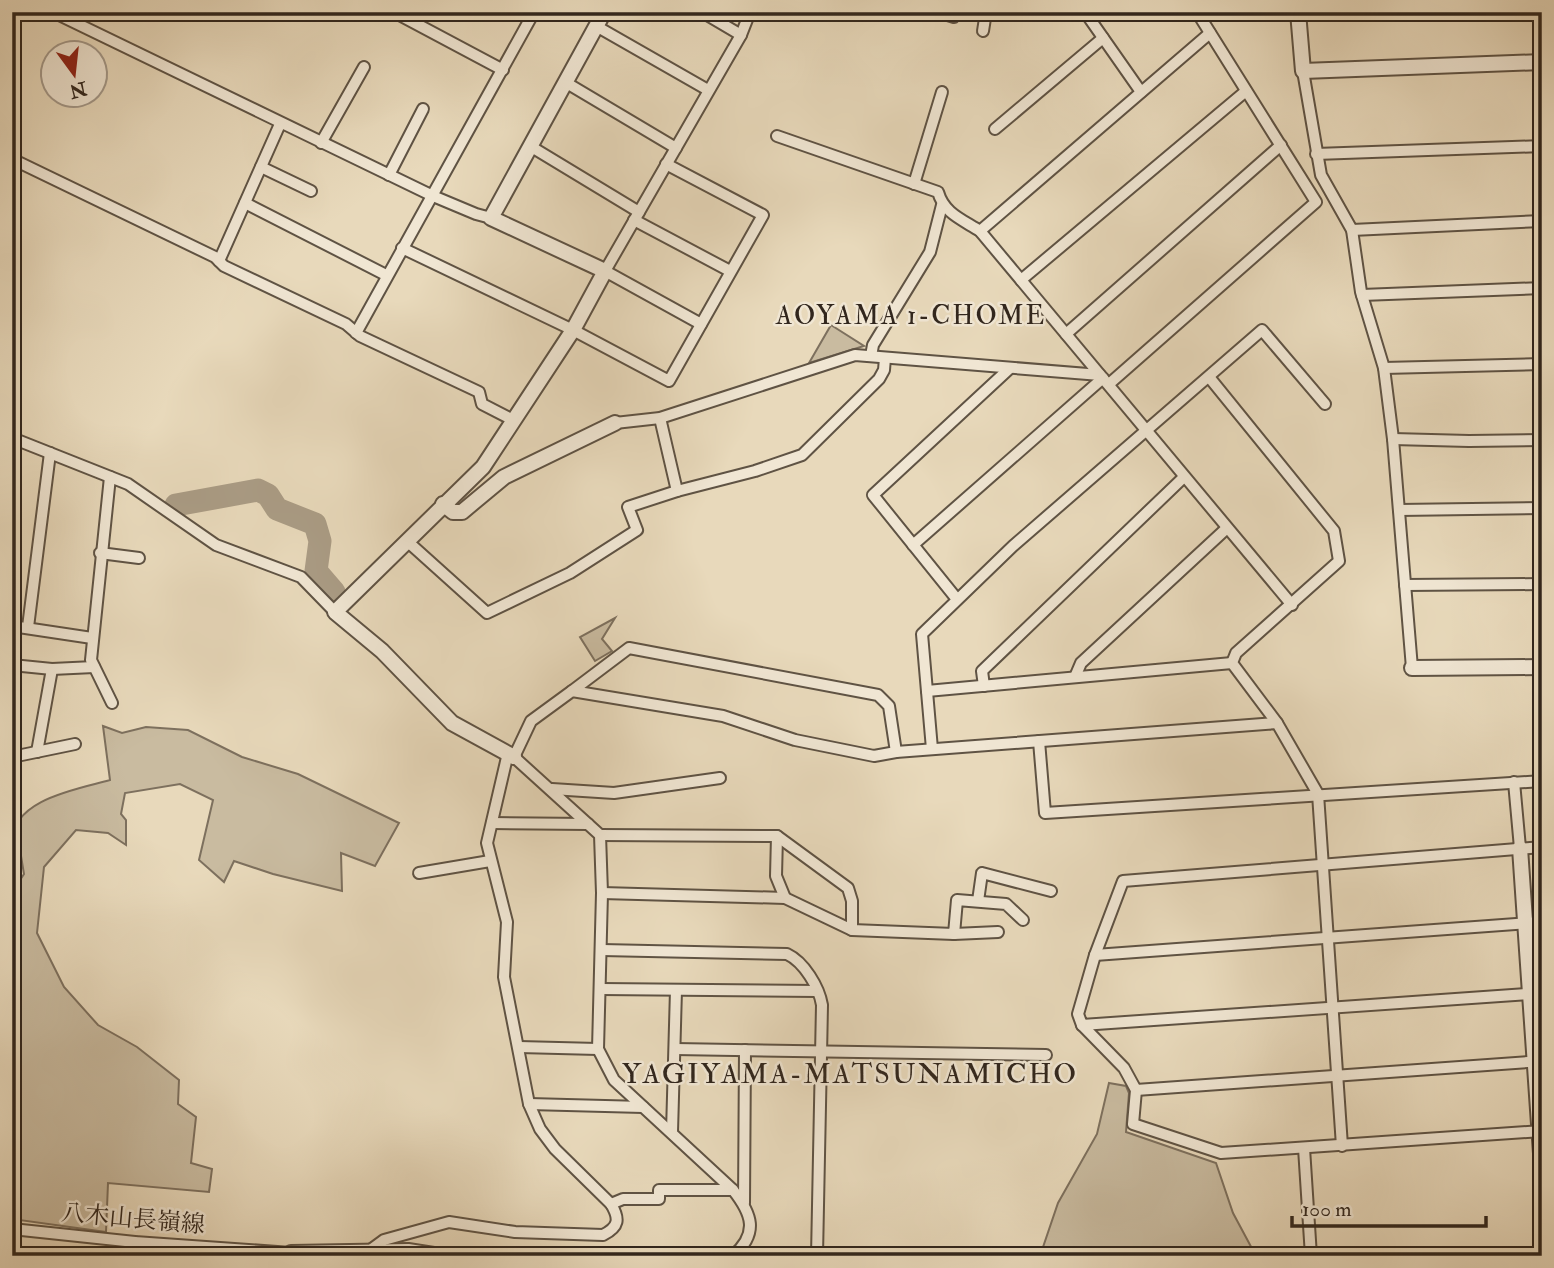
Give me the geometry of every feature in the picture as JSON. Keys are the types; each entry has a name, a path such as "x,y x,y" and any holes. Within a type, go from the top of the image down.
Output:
{"street":[{"path":"37,12 55,13 280,124 605,271 701,324"},
{"path":"394,12 412,16 503,70"},
{"path":"356,332 534,12"},
{"path":"491,218 604,12"},
{"path":"702,12 741,35"},
{"path":"335,612 483,467 573,330 741,35 750,12"},
{"path":"938,12 954,17"},
{"path":"983,30 986,12"},
{"path":"1085,12 1141,92"},
{"path":"913,545 1104,379 1316,202 1196,12"},
{"path":"1298,12 1303,71 1321,175 1352,230 1362,295 1384,368 1393,439 1412,668 1542,667"},
{"path":"596,26 708,90"},
{"path":"980,230 1210,33"},
{"path":"995,129 1103,38"},
{"path":"1303,71 1542,62"},
{"path":"321,143 365,67"},
{"path":"565,82 676,148"},
{"path":"1021,281 1246,91"},
{"path":"914,184 943,92"},
{"path":"389,175 423,109"},
{"path":"219,261 280,124"},
{"path":"777,136 937,192 947,211 980,230 1292,605"},
{"path":"1066,334 1280,145"},
{"path":"530,146 637,216 730,271"},
{"path":"1316,154 1542,146"},
{"path":"12,159 479,391 482,404 513,420"},
{"path":"402,248 573,330 669,381 763,215 666,164"},
{"path":"261,167 311,191"},
{"path":"245,203 386,275"},
{"path":"871,356 873,345 930,252 942,205"},
{"path":"1352,230 1542,221"},
{"path":"1362,295 1542,288"},
{"path":"932,749 922,634 956,598 1013,546 1262,330 1325,404"},
{"path":"443,505 453,512 462,512 504,477 615,424 660,418 855,355 1104,379"},
{"path":"407,541 486,613 570,573 637,530 628,507 802,455 879,379 884,370 885,358"},
{"path":"1384,368 1542,364"},
{"path":"956,598 873,495 1010,368"},
{"path":"1209,377 1334,531 1339,561 1236,653 1232,663"},
{"path":"660,418 677,491"},
{"path":"12,438 128,484 216,545 301,577 335,612 382,651 452,723 511,755 552,789 600,835 777,836 848,888 852,901 852,930"},
{"path":"1393,439 1542,440"},
{"path":"28,627 50,453"},
{"path":"110,477 91,660 112,703"},
{"path":"984,686 982,671 1184,477"},
{"path":"1399,510 1542,508"},
{"path":"1075,677 1081,663 1227,528"},
{"path":"100,553 139,558"},
{"path":"1405,585 1542,583"},
{"path":"12,626 92,638"},
{"path":"369,1251 384,1240 450,1222 515,1231 603,1235 613,1230 617,1223 617,1213 611,1204 555,1149 540,1129 529,1104 503,977 507,922 487,843 511,755 531,722 629,648 878,695 889,706 896,751"},
{"path":"927,691 1232,663"},
{"path":"1232,663 1276,723 1318,794 1342,1146"},
{"path":"12,665 52,669 94,667"},
{"path":"37,752 52,669"},
{"path":"572,691 723,716 795,740 874,756 896,751 1276,723"},
{"path":"1039,741 1045,813 1542,781"},
{"path":"12,757 75,744"},
{"path":"552,789 614,793 720,778"},
{"path":"1514,782 1524,923 1536,994 1542,1168"},
{"path":"492,823 588,824"},
{"path":"600,835 602,950 598,1049 614,1080 744,1203 750,1216 749,1233 743,1247 733,1256"},
{"path":"777,836 776,876 785,898"},
{"path":"1540,1132 1221,1153 1133,1124 1136,1090 1124,1068 1082,1026 1078,1014 1095,955 1123,881 1542,847"},
{"path":"419,873 490,861"},
{"path":"978,901 982,873 1051,891"},
{"path":"602,893 785,898 852,930 954,934 998,932"},
{"path":"954,934 957,900 1006,904 1023,920"},
{"path":"1095,955 1327,940 1542,922"},
{"path":"602,950 787,954 802,965 822,1005 817,1256"},
{"path":"601,989 817,992"},
{"path":"672,1132 676,990"},
{"path":"1082,1026 1536,994"},
{"path":"519,1047 598,1049"},
{"path":"675,1049 1046,1055"},
{"path":"744,1203 745,1051"},
{"path":"1136,1090 1538,1061"},
{"path":"529,1104 643,1107"},
{"path":"1304,1148 1311,1256"},
{"path":"611,1204 623,1199 659,1199 659,1189 733,1190"},
{"name":"八木山長嶺線","path":"12,1229 289,1254"},
{"path":"123,1256 135,1242"},
{"path":"289,1254 408,1251 440,1256"}],"shaded area":[{"path":"831,325 864,346 809,363"},
{"path":"615,618 602,639 612,651 595,661 580,637"},
{"path":"103,726 122,733 146,727 188,730 242,757 298,774 399,823 375,866 341,853 342,891 234,861 224,882 199,860 213,800 180,784 125,793 121,814 126,820 126,845 108,833 76,830 44,867 37,933 64,987 98,1025 137,1047 179,1080 178,1104 196,1117 191,1163 212,1169 209,1192 108,1183 106,1232 12,1219 12,892 24,874 20,850 12,842 15,827 23,815 35,806 65,792 110,780"},
{"path":"1109,1083 1126,1086 1129,1093 1126,1132 1216,1163 1233,1213 1256,1256 1040,1256 1058,1203 1097,1134"}],"waterway":[{"path":"176,505 258,490 268,495 277,509 315,524 320,541 316,571 334,592"}],"district":[{"name":"AOYAMA 1-CHOME","path":"911,316"},
{"name":"YAGIYAMA-MATSUNAMICHO","path":"850,1074"}]}
